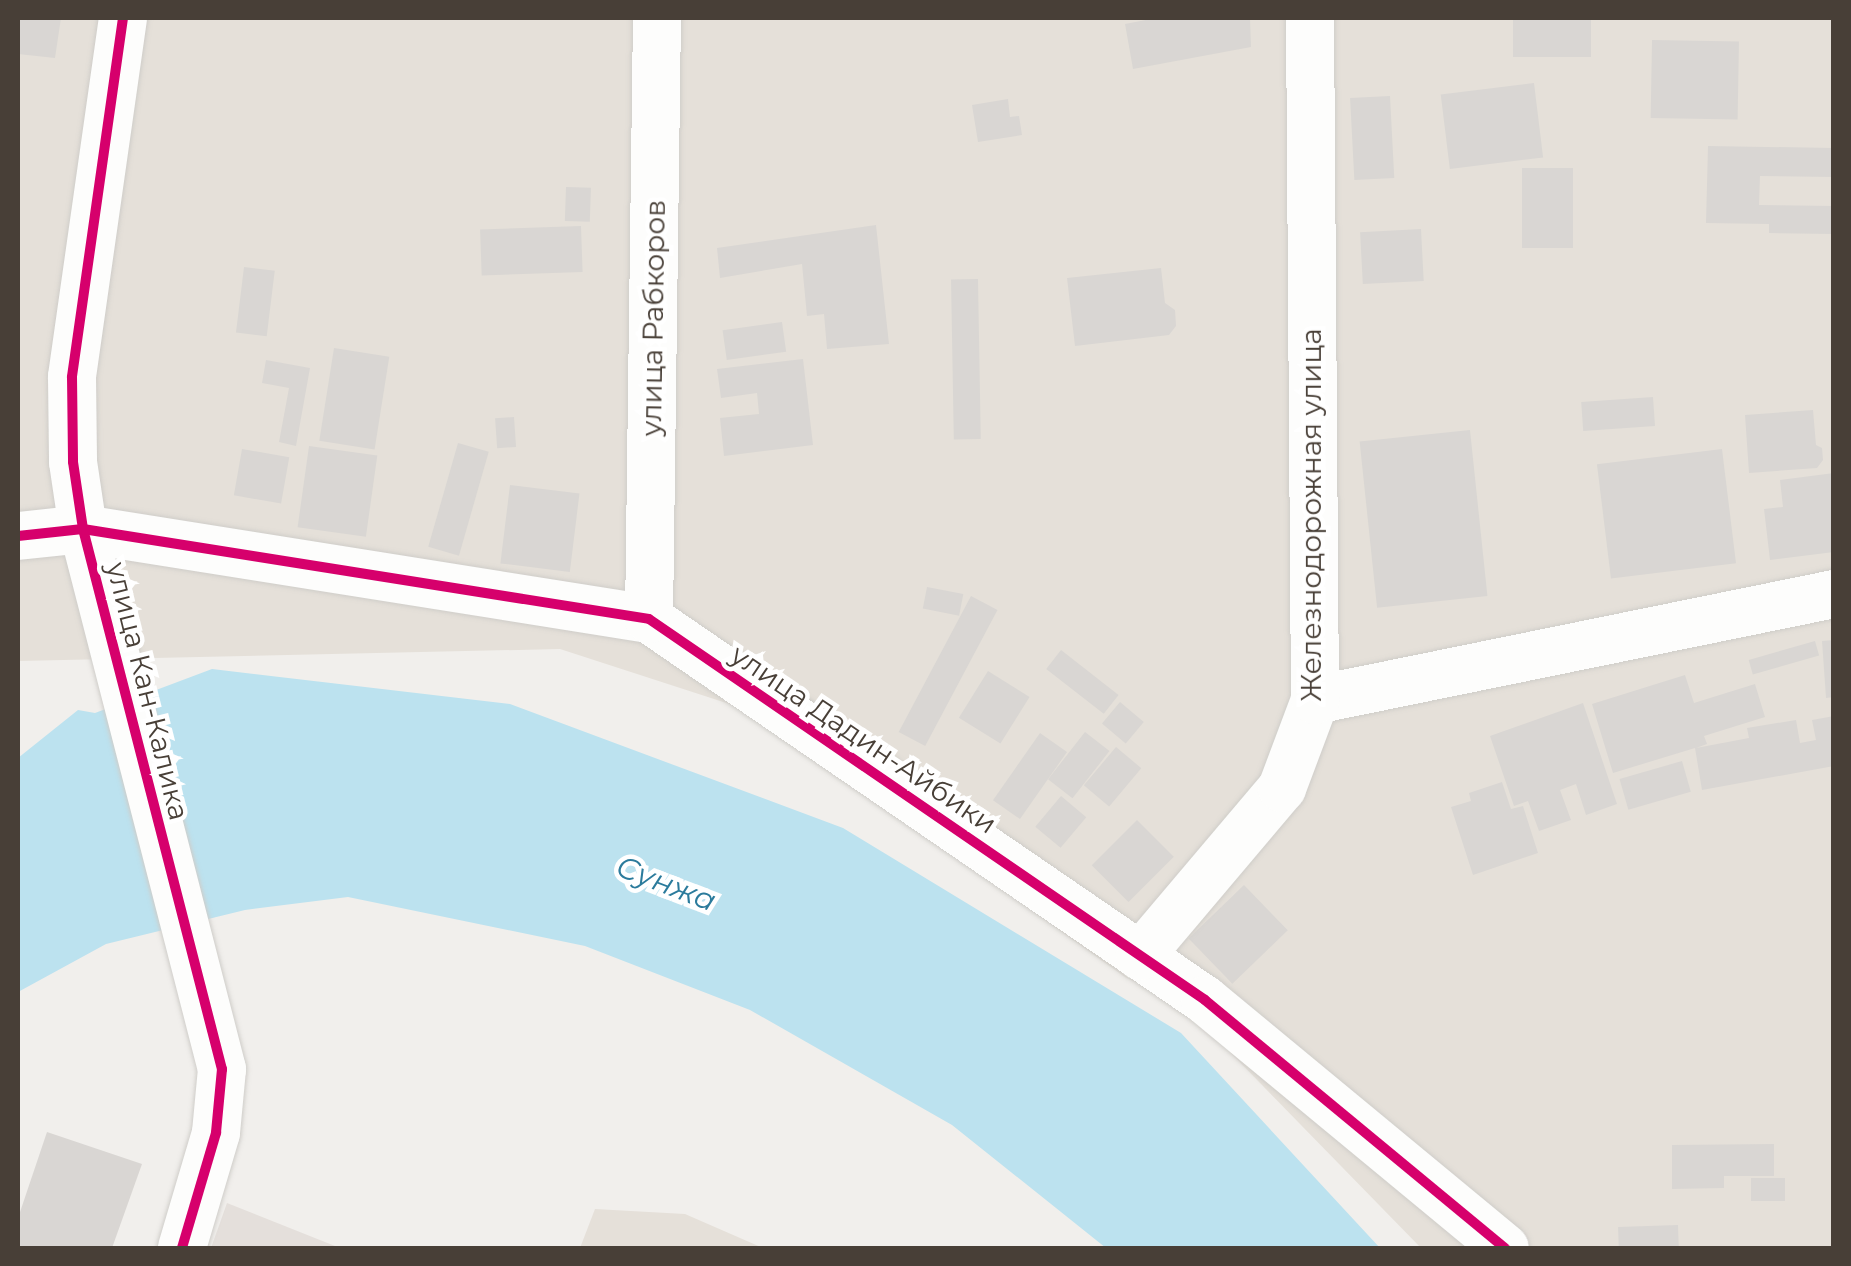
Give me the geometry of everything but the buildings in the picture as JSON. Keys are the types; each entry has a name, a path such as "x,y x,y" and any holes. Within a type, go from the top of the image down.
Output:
{"street":[{"name":"улица Кан-Калика","path":"123,18 72,377 73,462 83,529 222,1069 216,1133 182,1248"},
{"name":"улица Рабкоров","path":"649,619 656,18"},
{"name":"Железнодорожная улица","path":"1140,956 1282,788 1315,700 1310,18"},
{"name":"улица Дадин-Айбики","path":"18,536 83,529 649,619 1205,1000 1505,1248"},
{"path":"1315,700 1834,594"}],"shaded area":[{"path":"18,18 1833,18 1833,1248 1421,1248 1185,1006 1125,977 751,711 560,649 18,661"},
{"path":"227,1203 340,1248 211,1248"},
{"path":"595,1209 685,1214 763,1248 580,1248"}],"water":[{"name":"Сунжа","path":"212,669 510,704 843,828 1181,1033 1380,1248 1106,1248 952,1125 750,1010 585,946 348,897 245,910 106,944 18,992 18,758 78,710 95,713"}],"cycle path":[{"path":"123,18 72,377 73,462 83,529 222,1069 216,1133 182,1248"},
{"path":"18,536 83,529 649,619 1205,1000 1505,1248"}]}
